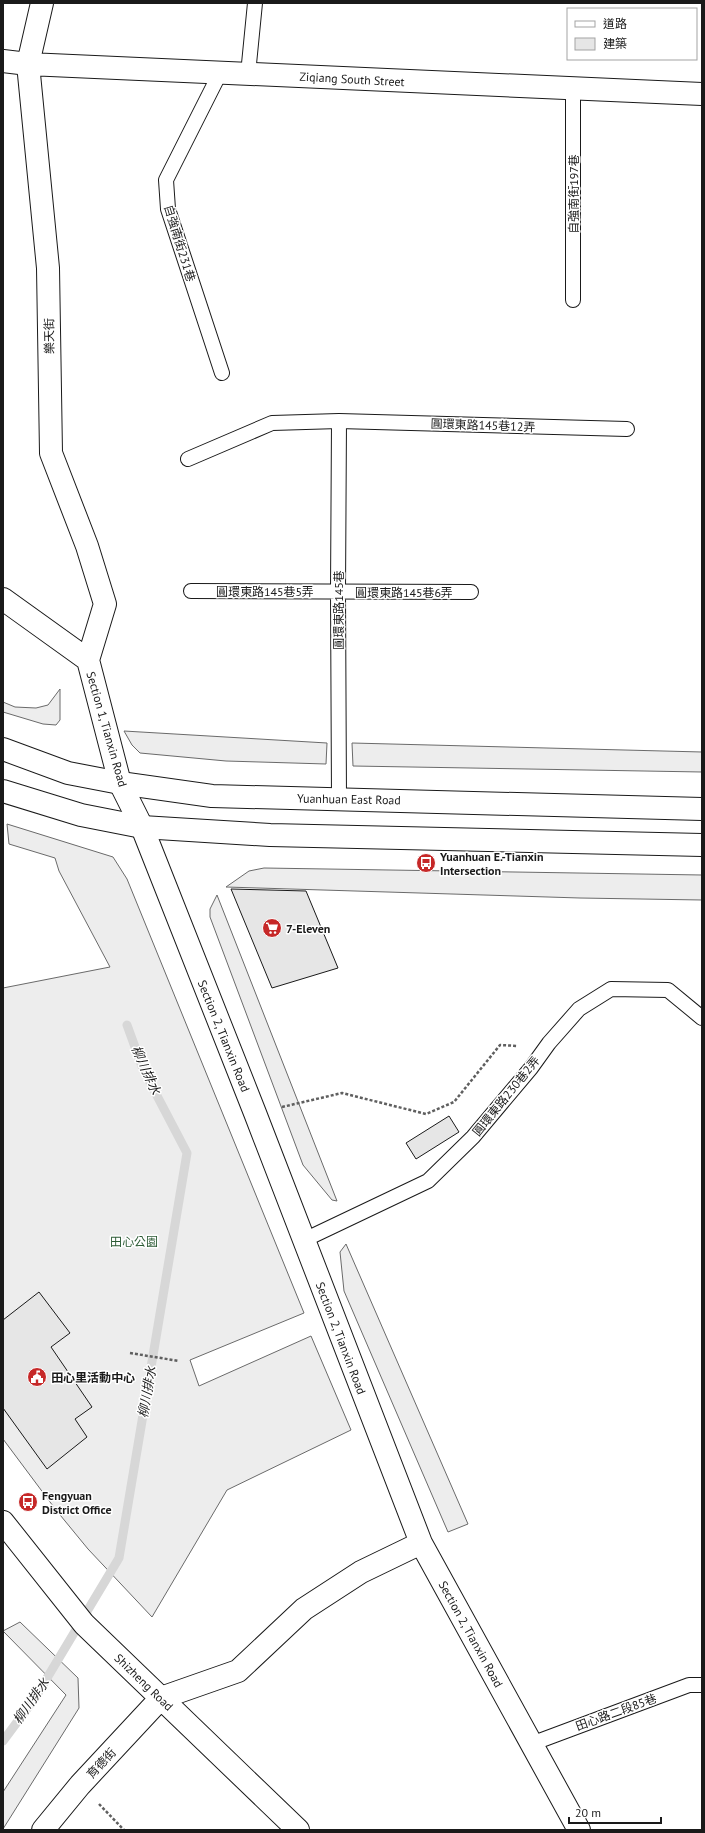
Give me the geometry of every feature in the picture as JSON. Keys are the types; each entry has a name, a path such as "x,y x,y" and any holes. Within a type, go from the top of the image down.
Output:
{"street":[{"name":"樂天街","path":"42,3 28,64 48,268 51,453 86,546 105,604 88,660"},
{"name":"Ziqiang South Street","path":"3,62 702,94"},
{"name":"Section 1, Tianxin Road","path":"3,599 88,660 120,783 142,827"},
{"name":"Yuanhuan East Road","path":"3,749 68,773 120,783 212,796 702,809"},
{"path":"3,791 81,815 142,827 270,835 702,845"},
{"name":"Section 2, Tianxin Road","path":"142,827 255,1113 421,1543 579,1830"},
{"name":"Shizheng Road","path":"3,1522 84,1624 298,1830"},
{"path":"161,1698 238,1671 304,1609 361,1572 421,1543"},
{"name":"育德街","path":"43,1830 80,1785 161,1698"}],"lane":[{"path":"248,74 255,3"},
{"name":"自強南街231巷","path":"220,73 166,180 168,209 222,373"},
{"name":"自強南街197巷","path":"573,88 573,300"},
{"name":"圓環東路145巷12弄","path":"188,459 272,423 340,421 627,429"},
{"name":"圓環東路145巷","path":"340,421 338,592 340,799"},
{"name":"圓環東路145巷5弄","path":"191,591 338,592"},
{"name":"圓環東路145巷6弄","path":"338,592 471,592"},
{"name":"圓環東路230巷2弄","path":"304,1240 428,1181 473,1137 531,1068 549,1043 579,1009 612,989 668,990 702,1018"},
{"name":"田心路二段85巷","path":"531,1744 689,1685 702,1685"}],"path":[{"path":"255,1113 342,1093 426,1114 454,1102 500,1045 518,1046 549,1043"},
{"path":"130,1353 179,1361"},
{"path":"80,1785 124,1830"}],"shaded area":[{"path":"60,689 60,720 56,725 43,724 3,712 3,702 15,707 36,708 48,705"},
{"path":"124,731 327,743 326,764 226,761 140,753 132,745"},
{"path":"352,743 702,752 702,772 353,766"},
{"name":"田心公園","path":"7,824 113,857 127,879 304,1313 190,1360 199,1386 311,1336 351,1430 227,1490 152,1617 88,1549 56,1510 3,1439 3,988 110,967 59,871 55,858 9,844"},
{"path":"264,868 702,875 702,900 580,898 226,887 249,871"},
{"path":"217,895 337,1201 332,1200 303,1165 210,917 210,909"},
{"path":"346,1244 468,1524 448,1532 344,1291 340,1252"},
{"path":"20,1622 78,1678 79,1708 3,1829 3,1792 66,1695 3,1631"}],"building":[{"path":"231,889 306,891 338,968 272,988"},
{"path":"449,1116 459,1132 416,1159 406,1143"},
{"name":"田心里活動中心","path":"39,1292 70,1333 51,1347 92,1407 75,1419 87,1437 47,1469 3,1408 3,1320"}],"waterway":[{"name":"柳川排水","path":"3,1741 35,1698 119,1558 187,1153 143,1069 127,1025"}],"place":[{"name":"Yuanhuan E.-Tianxin Intersection","path":"426,863"},
{"name":"7-Eleven","path":"272,928"},
{"name":"田心里活動中心","path":"37,1377"},
{"name":"Fengyuan District Office","path":"28,1502"}]}
